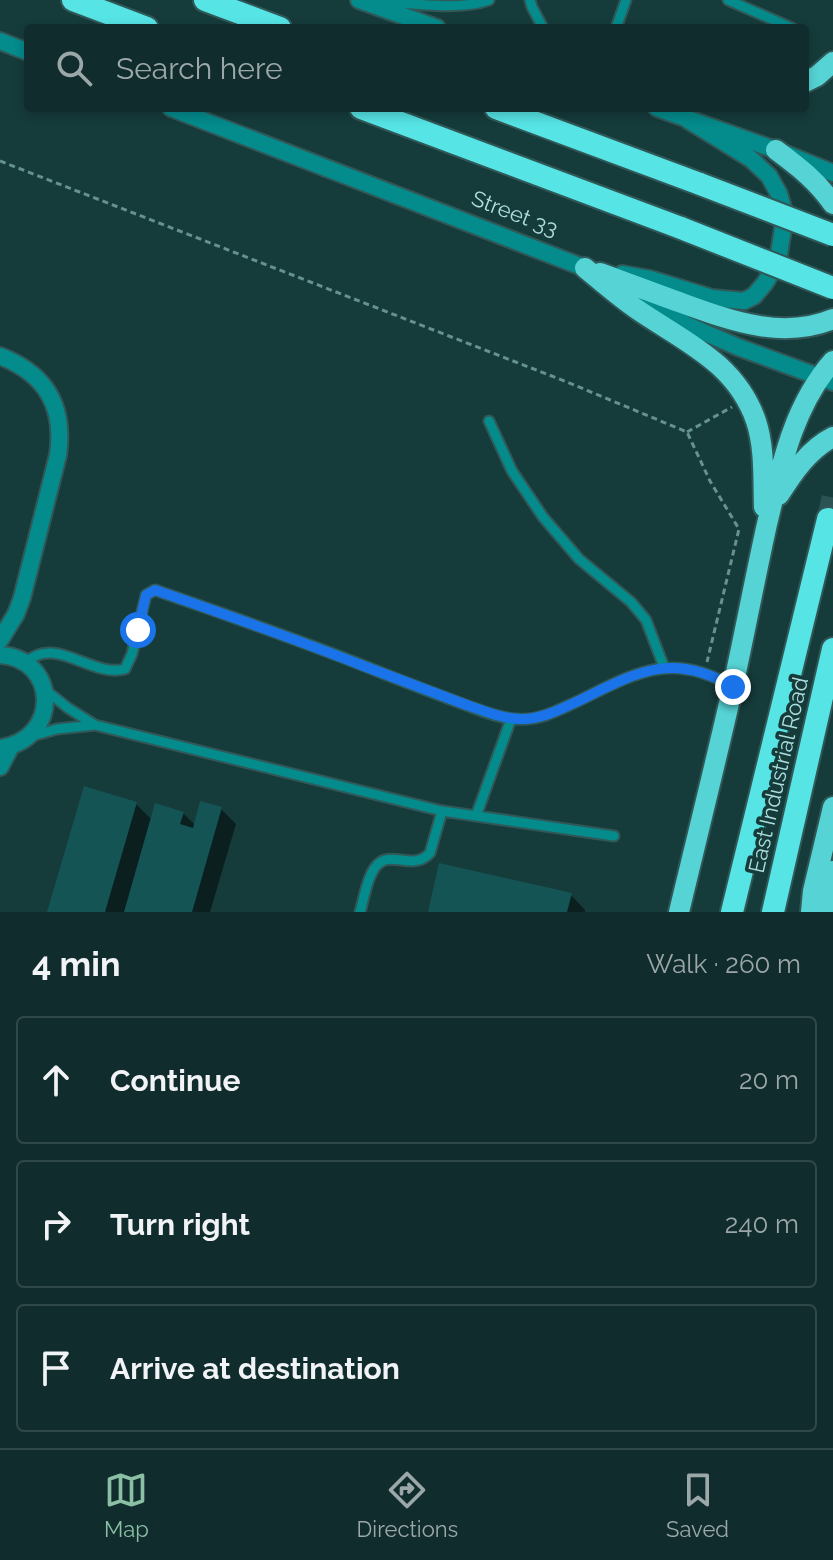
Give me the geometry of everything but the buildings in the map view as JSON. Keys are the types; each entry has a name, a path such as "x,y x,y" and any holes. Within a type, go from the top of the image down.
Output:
{"highway":[{"path":"73,0 136,24"},
{"path":"205,0 269,24"},
{"name":"Street 33","path":"372,112 833,288"},
{"path":"507,112 833,235"},
{"name":"East Industrial Road","path":"732,912 828,519"},
{"name":"East Industrial Road","path":"773,912 833,649"}],"main road":[{"path":"809,80 833,62"},
{"path":"776,150 807,173 833,204"},
{"path":"585,268 729,320 792,328 833,319"},
{"path":"585,268 636,309 711,358 731,378 746,400 756,422 762,448 764,537"},
{"path":"679,912 784,457 805,403 829,373"},
{"path":"772,505 808,455 833,437"},
{"path":"811,912 833,807"},
{"path":"823,912 833,871"}],"street":[{"path":"360,0 426,24"},
{"path":"0,41 24,50"},
{"name":"Street 33","path":"181,112 585,268 685,324 738,347 829,373"},
{"path":"667,112 833,173"},
{"path":"585,268 650,279 712,298 733,301 744,301 754,296 765,283 778,261 783,235 785,215 779,194 769,176 751,159 688,120"},
{"path":"0,356 17,363 45,386 54,401 61,437 22,598 0,640"},
{"path":"0,655 16,658 33,670 45,699 41,720 29,737 5,747 0,767"}],"lane":[{"path":"360,0 462,5 489,0"},
{"path":"530,0 541,24"},
{"path":"617,24 626,0"},
{"path":"728,0 783,24"},
{"path":"489,421 512,471 543,517 579,559 631,602 646,620 664,667"},
{"path":"25,663 37,654 49,652 115,672 125,669 132,654 146,595 155,590 287,635 422,689 511,719 536,718 556,712 630,676 664,667 704,673 733,687"},
{"path":"43,688 95,725 442,811 614,836"},
{"path":"476,816 511,719"},
{"path":"29,737 57,729 95,725"},
{"path":"360,912 371,875 380,862 391,858 421,861 428,856 442,811"}],"path":[{"path":"0,161 552,376 687,432 710,481 739,529 704,673"},
{"path":"687,432 746,400"}],"tunnel":[{"path":"828,519 833,495"}],"route":[{"path":"138,630 146,595 155,590 287,635 422,689 511,719 536,718 556,712 630,676 664,667 704,673 733,687"}]}
